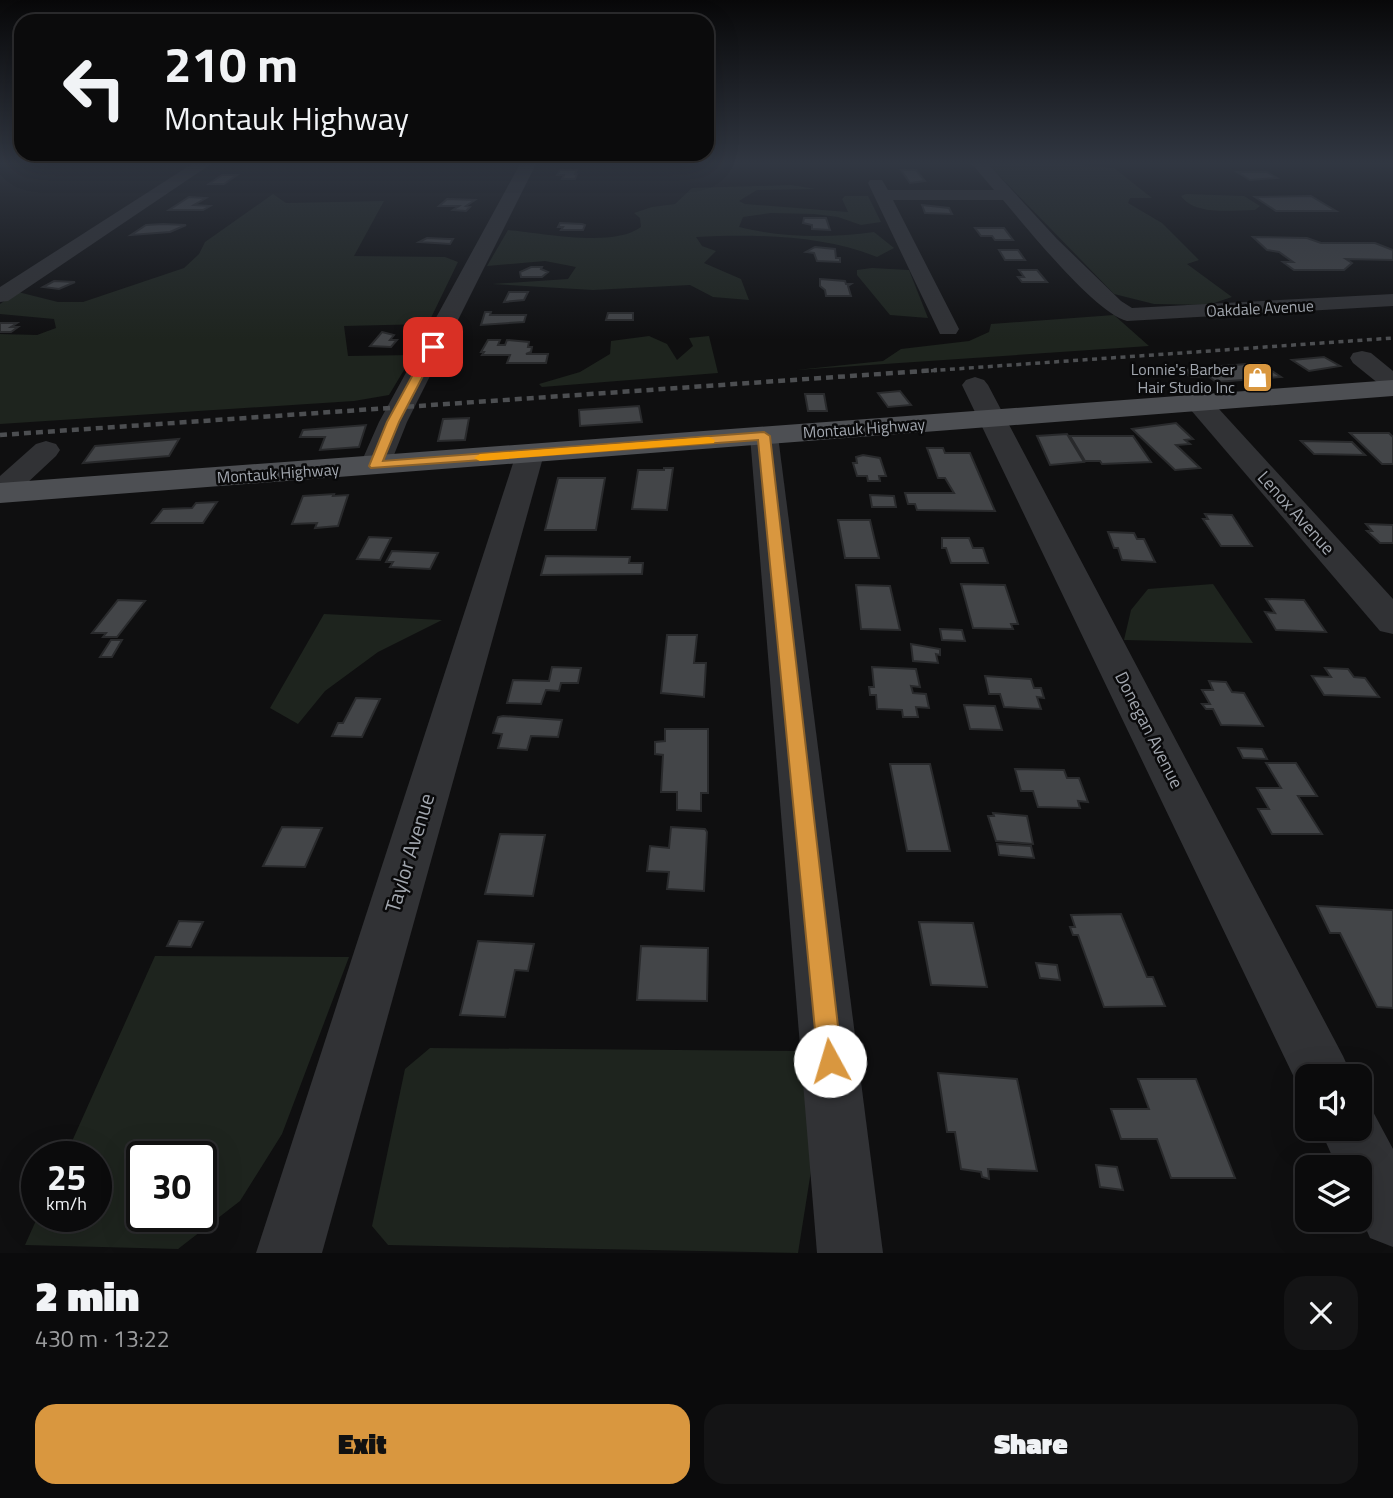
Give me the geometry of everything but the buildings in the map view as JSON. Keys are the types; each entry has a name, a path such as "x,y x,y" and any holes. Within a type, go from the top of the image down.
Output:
{"main road":[{"name":"Montauk Highway","path":"0,493 764,436 984,402 1199,403 1393,388"}],"street":[{"path":"0,296 113,222"},
{"path":"375,466 393,422 497,222"},
{"path":"896,222 948,329"},
{"name":"Oakdale Avenue","path":"1032,222 1113,306 1127,314 1393,300"},
{"path":"1362,358 1393,383"},
{"name":"Donegan Avenue","path":"984,402 1317,1064"},
{"name":"Lenox Avenue","path":"1199,403 1393,622"},
{"path":"764,436 850,1253"},
{"path":"0,493 46,450"},
{"name":"Taylor Avenue","path":"289,1253 530,454"},
{"path":"1356,1141 1393,1215"}],"shaded area":[{"path":"233,222 372,222 354,256 445,257 458,262 428,324 344,326 348,356 413,355 389,395 354,401 0,424 0,334 37,335 56,328 54,319 0,314 0,304 18,292 58,302 83,302 184,268 199,254 205,242"},
{"path":"640,222 741,222 739,227 806,236 874,232 894,248 877,257 811,240 741,236 696,237 702,246 716,251 704,263 741,279 749,300 713,297 690,285 593,290 492,284 568,279 576,267 545,261 487,266 508,230 596,238 613,237 641,227"},
{"path":"1045,222 1161,222 1199,260 1187,264 1232,297 1208,305 1154,304 1114,294"},
{"path":"857,270 909,270 928,318 890,315 857,275"},
{"path":"1114,315 1149,346 796,370 883,361 901,349 969,341 989,332 991,324"},
{"path":"649,336 667,344 677,360 693,346 689,338 709,336 718,373 542,387 539,384 580,372 610,354 611,341"},
{"path":"1213,584 1253,643 1124,640 1131,610 1148,589"},
{"path":"324,614 442,620 378,652 325,691 298,724 270,708"},
{"path":"155,956 349,957 282,1134 240,1201 217,1219 217,1141 126,1141 126,1232 200,1232 178,1249 25,1245 31,1232 112,1232 112,1141 72,1141"},
{"path":"430,1048 805,1051 811,1171 798,1253 388,1245 372,1226 405,1069"}],"railway":[{"path":"912,372 1393,338"},
{"path":"0,435 937,370"}],"slow traffic":[{"path":"480,458 709,440"}],"place":[{"name":"Lonnie's Barber Hair Studio Inc","path":"1258,378"}],"route":[{"path":"433,347 393,422 375,466 764,436 830,1061"}]}
